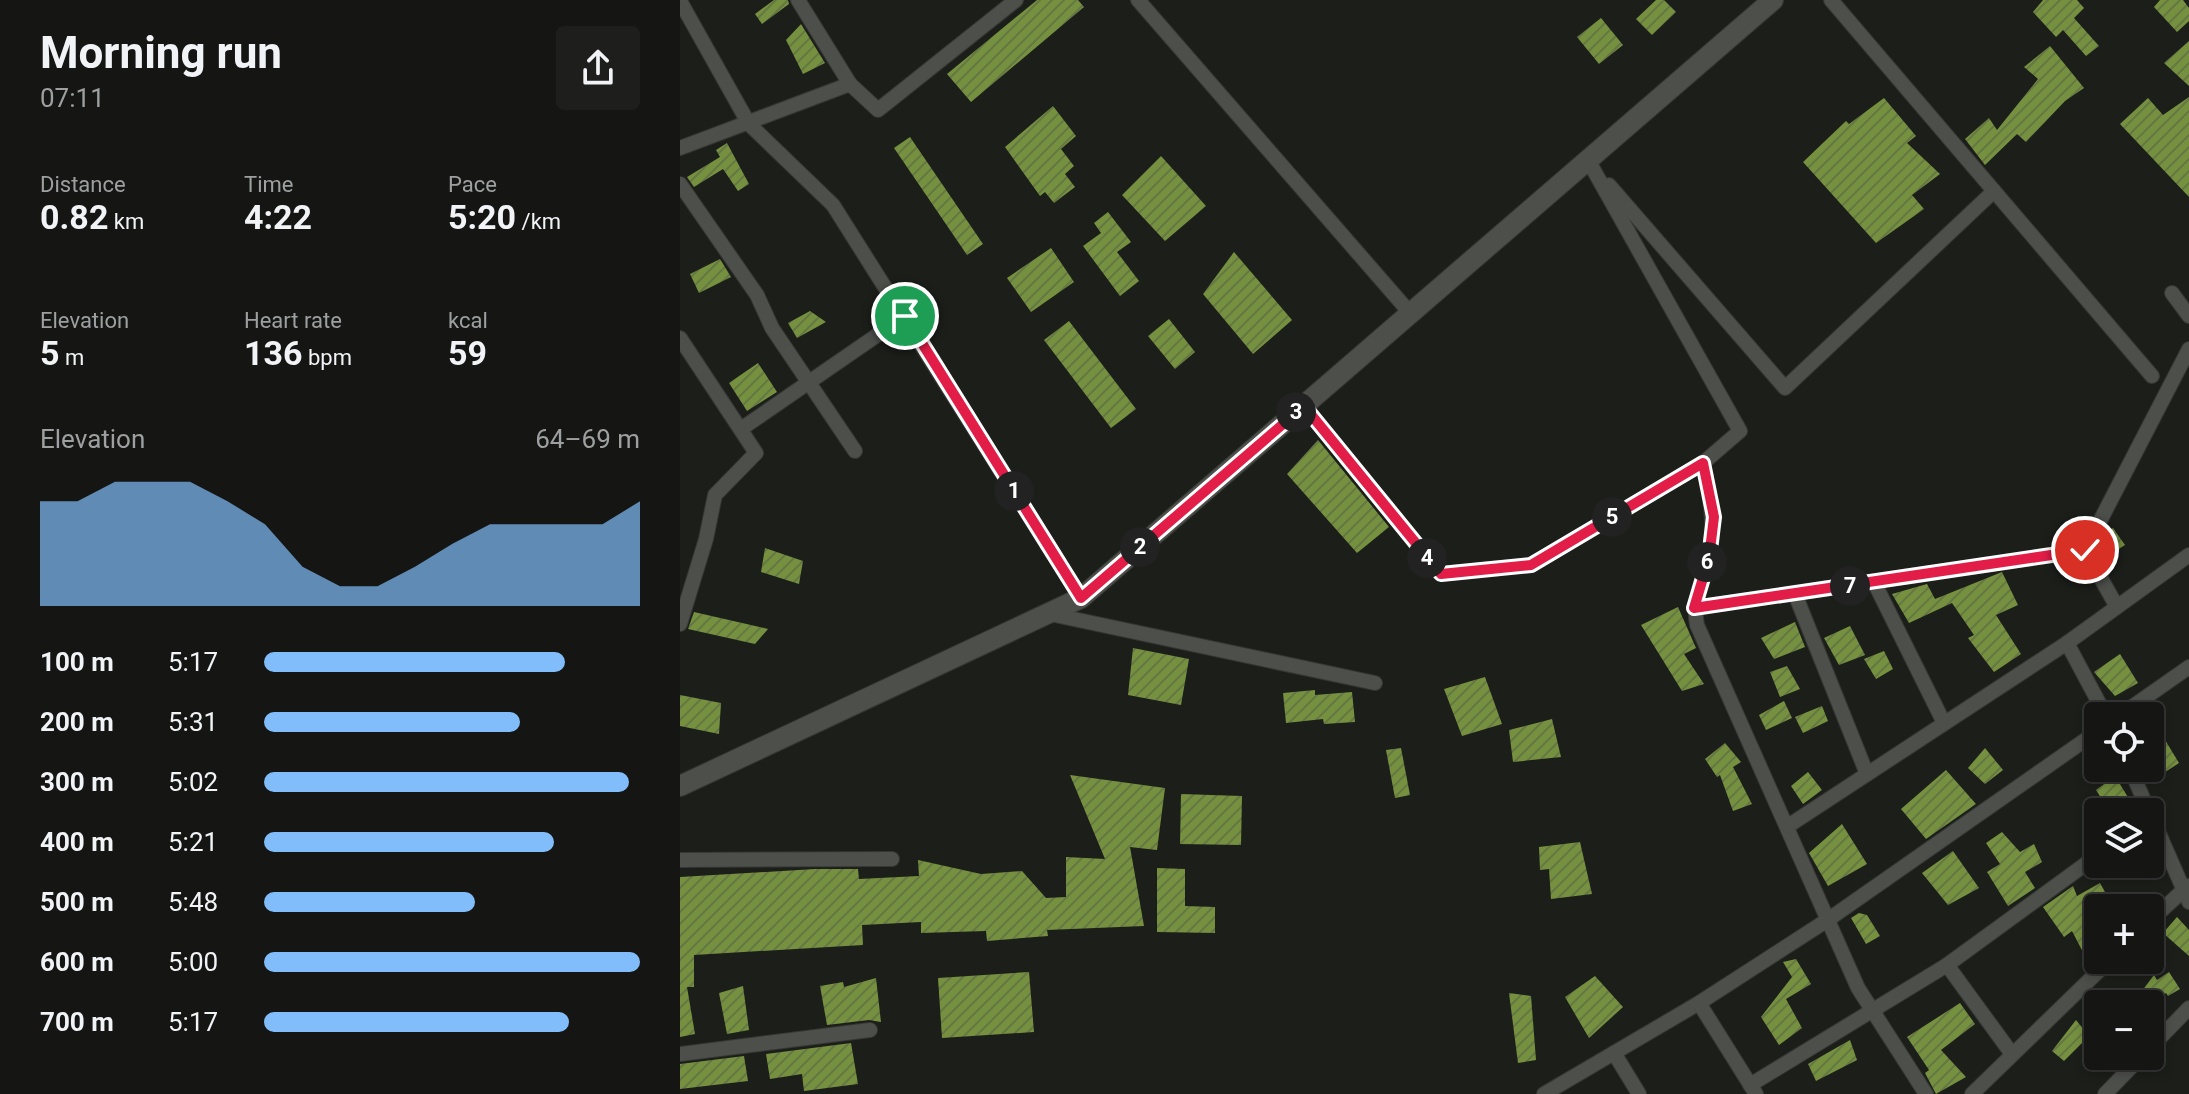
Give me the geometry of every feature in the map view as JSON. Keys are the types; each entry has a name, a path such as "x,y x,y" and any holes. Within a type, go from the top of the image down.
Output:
{"main road":[{"path":"680,786 1081,598 1773,0"}],"street":[{"path":"798,0 850,84 878,110 1016,0"},
{"path":"1138,0 1411,314"},
{"path":"1831,0 2152,376"},
{"path":"680,1 694,20 749,124 833,205 1081,598"},
{"path":"680,28 694,20"},
{"path":"680,148 850,84"},
{"path":"1588,160 1785,388 1994,191"},
{"path":"1304,406 1441,574 1531,565 1703,463 1740,431 1588,160"},
{"path":"680,184 757,295 772,328 855,451"},
{"path":"2172,293 2189,316"},
{"path":"741,429 905,316"},
{"path":"680,338 756,453 715,495 706,539 680,624"},
{"path":"2085,550 2189,349"},
{"path":"1703,463 1714,517 1709,558 1694,608 1697,625 1858,988 1926,1094"},
{"path":"1694,608 2085,550"},
{"path":"2085,550 2117,607"},
{"path":"1788,826 2067,643 2189,555"},
{"path":"1874,582 1944,723"},
{"path":"1795,594 1867,774"},
{"path":"1050,614 1375,683"},
{"path":"2067,643 2099,702"},
{"path":"2139,702 2189,667"},
{"path":"1544,1094 1699,1003 1829,919 2084,741"},
{"path":"2164,844 2187,892 2164,910"},
{"path":"680,860 892,859"},
{"path":"1699,1003 1753,1090 1947,965 2084,865"},
{"path":"1947,965 2012,1054"},
{"path":"1972,1094 2095,974"},
{"path":"2164,1034 2189,1008"},
{"path":"680,1054 870,1030"},
{"path":"1614,1053 1639,1094"},
{"path":"2105,1094 2128,1070"}],"building":[{"path":"774,0 788,0 789,4 762,24 755,14"},
{"path":"1037,0 1078,0 1084,7 971,102 947,74"},
{"path":"1656,0 1664,0 1676,12 1652,35 1636,19"},
{"path":"2043,0 2077,0 2084,8 2074,18 2099,46 2086,56 2063,30 2056,37 2033,12"},
{"path":"2160,0 2183,0 2189,8 2189,21 2177,32 2154,7"},
{"path":"1601,18 1623,45 1599,64 1577,37"},
{"path":"801,24 825,63 803,74 786,40"},
{"path":"2189,41 2189,86 2164,63"},
{"path":"2050,46 2084,88 2065,101 2026,142 2017,134 1985,165 1965,139 1989,118 1997,130 2038,79 2024,67"},
{"path":"2189,97 2189,197 2120,124 2148,98 2163,115"},
{"path":"1884,98 1916,136 1907,143 1940,174 1912,195 1924,209 1876,243 1803,162 1846,121 1849,124"},
{"path":"1053,106 1076,136 1061,149 1074,166 1065,174 1075,187 1054,203 1045,192 1040,196 1005,147"},
{"path":"910,137 983,244 967,255 894,148"},
{"path":"727,143 749,184 738,191 723,169 694,187 687,177 720,157 716,150"},
{"path":"1161,156 1206,206 1165,241 1122,195"},
{"path":"1108,212 1131,242 1117,252 1139,281 1120,296 1083,246 1101,233 1094,223"},
{"path":"1051,248 1074,282 1031,312 1007,278"},
{"path":"1234,252 1292,320 1253,354 1203,294"},
{"path":"720,259 731,277 699,293 690,274"},
{"path":"810,311 826,322 797,338 788,323"},
{"path":"1169,319 1195,352 1175,369 1148,336"},
{"path":"1069,321 1136,409 1111,428 1044,340"},
{"path":"758,363 777,392 747,411 729,383"},
{"path":"1318,440 1389,527 1357,553 1287,474"},
{"path":"2113,528 2125,545 2102,560 2096,550 2105,533"},
{"path":"765,548 803,561 799,584 761,572"},
{"path":"2002,572 2018,605 1996,615 2021,654 1994,672 1968,638 1974,635 1952,603 1909,623 1892,594 1927,584 1935,599"},
{"path":"1678,607 1696,648 1684,654 1704,684 1682,691 1641,625"},
{"path":"694,612 768,629 755,644 688,629"},
{"path":"1795,622 1805,647 1774,659 1761,638"},
{"path":"1850,626 1865,655 1839,665 1824,638"},
{"path":"1133,648 1189,659 1181,705 1128,695"},
{"path":"1884,651 1893,669 1876,679 1864,659"},
{"path":"2120,654 2138,683 2115,696 2094,672"},
{"path":"1787,666 1800,689 1780,697 1770,672"},
{"path":"1485,677 1502,724 1462,736 1444,689"},
{"path":"1315,690 1315,695 1352,692 1355,722 1324,724 1323,719 1286,723 1283,693"},
{"path":"680,695 721,703 719,734 680,726"},
{"path":"1784,701 1792,718 1766,730 1759,715"},
{"path":"1822,706 1828,721 1803,733 1795,717"},
{"path":"1552,719 1561,757 1513,762 1509,730"},
{"path":"2164,738 2179,763 2164,773"},
{"path":"1725,743 1741,762 1733,767 1752,804 1733,811 1720,775 1717,777 1705,759"},
{"path":"1401,748 1410,795 1395,798 1386,750"},
{"path":"1985,748 2003,770 1985,784 1968,768"},
{"path":"1946,770 1976,804 1926,839 1901,809"},
{"path":"1808,772 1822,790 1803,804 1791,786"},
{"path":"1070,775 1165,788 1157,850 1130,847 1144,926 1047,930 1048,936 987,941 986,931 921,933 921,922 862,925 863,945 694,955 694,987 687,987 695,1034 680,1037 680,877 815,869 858,869 859,879 919,876 918,860 981,874 1022,871 1046,898 1066,897 1066,857 1105,859"},
{"path":"2107,782 2119,782 2128,798 2101,798 2096,790"},
{"path":"1181,794 1242,796 1241,845 1180,844"},
{"path":"1842,824 1867,864 1828,886 1809,853"},
{"path":"2002,832 2020,852 2034,844 2042,862 2025,872 2035,888 2008,906 1987,872 2000,864 1986,843"},
{"path":"1580,842 1592,894 1551,899 1549,869 1540,870 1539,847"},
{"path":"1953,851 1979,888 1948,905 1922,873"},
{"path":"1157,868 1185,869 1185,906 1215,907 1215,933 1157,932"},
{"path":"2100,883 2106,894 2084,894 2084,954 2072,931 2064,937 2043,907 2073,886 2077,896"},
{"path":"1859,913 1867,915 1880,936 1866,944 1851,918"},
{"path":"2177,917 2189,930 2189,956 2164,934"},
{"path":"1796,959 1811,984 1786,999 1802,1028 1779,1045 1761,1017 1792,977 1783,962"},
{"path":"1029,972 1034,1032 942,1038 938,978"},
{"path":"2169,972 2180,989 2168,996 2164,995 2164,990 2143,990 2154,975 2157,980"},
{"path":"1595,976 1623,1007 1589,1038 1565,997"},
{"path":"876,978 881,1022 869,1020 827,1025 820,986 843,982 844,987"},
{"path":"743,986 749,1030 727,1034 719,993"},
{"path":"1509,993 1531,996 1536,1060 1518,1063"},
{"path":"1960,1003 1975,1024 1941,1050 1966,1077 1936,1094 1925,1073 1929,1070 1907,1037"},
{"path":"2076,1020 2084,1030 2084,1041 2064,1061 2052,1051"},
{"path":"1850,1040 1857,1060 1816,1081 1808,1064"},
{"path":"851,1043 858,1084 804,1091 802,1074 770,1079 766,1054"},
{"path":"744,1056 748,1081 680,1089 680,1064"}],"route":[{"path":"905,316 1081,598 1304,406 1441,574 1531,565 1703,463 1714,517 1709,558 1694,608 2085,550"}]}
